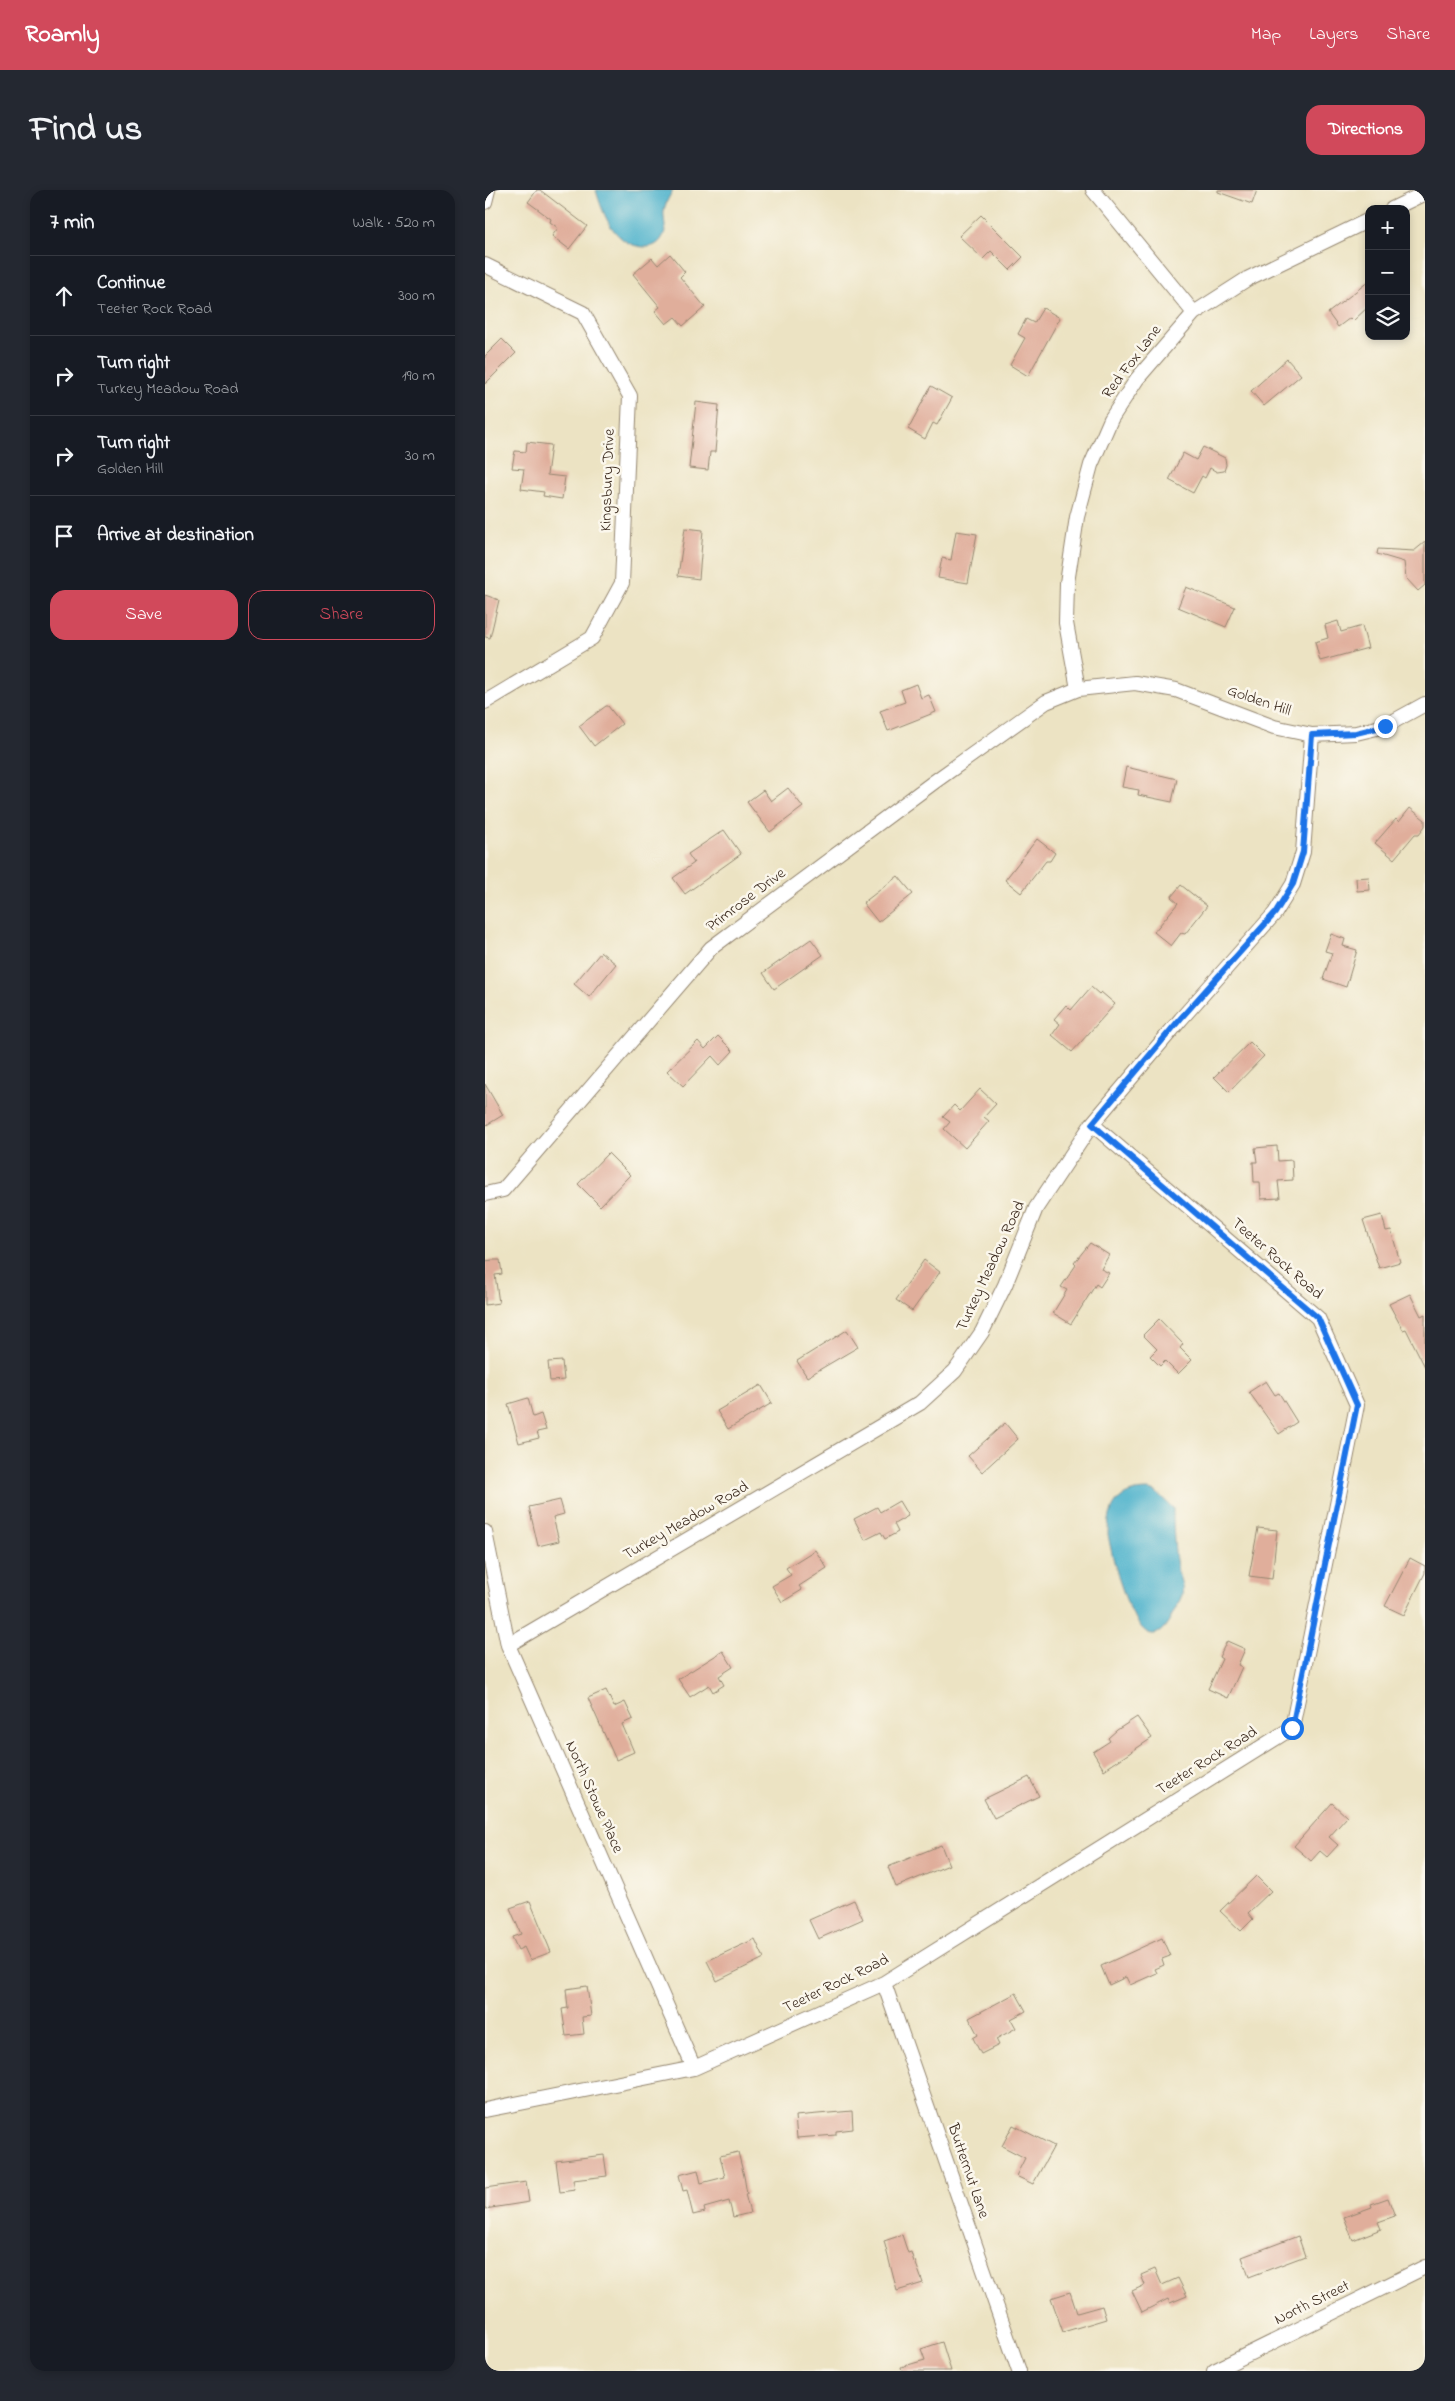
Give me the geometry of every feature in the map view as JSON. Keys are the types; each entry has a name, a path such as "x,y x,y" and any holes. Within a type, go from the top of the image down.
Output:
{"street":[{"path":"485,202 488,190"},
{"path":"1093,190 1194,313"},
{"path":"1400,205 1425,192"},
{"name":"Red Fox Lane","path":"1078,689 1066,623 1067,582 1077,517 1091,466 1111,420 1137,379 1194,313 1247,280 1365,222"},
{"name":"Kingsbury Drive","path":"485,266 583,313 630,396 621,583 592,638 485,702"},
{"name":"Golden Hill","path":"1078,689 1135,683 1176,690 1274,727 1312,735 1356,733 1385,726 1425,704"},
{"name":"Primrose Drive","path":"485,1194 503,1190 711,948 934,782 1046,702 1078,689"},
{"name":"Turkey Meadow Road","path":"508,1645 920,1403 955,1371 982,1332 1005,1285 1036,1208 1092,1124 1181,1018 1275,913 1293,884 1303,852 1312,735"},
{"name":"Teeter Rock Road","path":"485,2110 695,2068 884,1983 1292,1728 1357,1405 1318,1318 1092,1124"},
{"name":"North Stowe Place","path":"485,1532 508,1645 695,2068"},
{"name":"Butternut Lane","path":"884,1983 1019,2371"},
{"name":"North Street","path":"1214,2371 1425,2267"}],"water":[{"path":"596,190 673,190 665,208 665,232 661,240 651,246 635,246 618,236 602,209"},
{"path":"1148,1490 1156,1492 1173,1508 1176,1557 1183,1589 1181,1598 1170,1619 1159,1633 1148,1633 1138,1622 1129,1605 1121,1585 1108,1534 1110,1515 1117,1501 1129,1493"}],"building":[{"path":"537,190 540,190 587,226 569,249 552,236 558,228 550,222 551,219 528,202"},
{"path":"1218,190 1257,190 1252,204 1218,192"},
{"path":"981,215 1023,257 1010,270 991,251 983,259 959,236"},
{"path":"670,254 685,272 680,277 705,307 683,326 675,317 666,324 655,311 660,307 633,274 652,258 658,265"},
{"path":"1365,284 1365,310 1353,321 1350,318 1338,327 1328,313"},
{"path":"1043,308 1060,318 1028,376 1010,365 1025,338 1018,334 1026,319 1034,323"},
{"path":"502,339 516,353 485,384 485,356"},
{"path":"1287,359 1301,375 1264,406 1251,391"},
{"path":"931,386 952,398 937,425 933,423 925,439 908,429"},
{"path":"696,402 719,405 715,452 710,452 708,470 689,468"},
{"path":"527,442 551,445 547,475 565,477 562,499 543,496 544,492 521,489 524,469 512,468 515,451 526,452"},
{"path":"1203,447 1225,458 1226,465 1224,471 1217,472 1210,468 1205,478 1202,476 1193,493 1169,480 1183,453 1196,460"},
{"path":"685,528 703,530 699,579 678,576"},
{"path":"956,531 977,534 968,583 938,578 942,558 951,560"},
{"path":"1425,542 1425,585 1418,591 1406,578 1404,562 1377,554 1378,549 1414,551"},
{"path":"1186,587 1235,607 1226,627 1178,607"},
{"path":"485,595 499,600 490,638 485,637"},
{"path":"1338,621 1341,632 1362,626 1368,648 1320,661 1315,642 1328,638 1325,625"},
{"path":"916,684 921,698 929,695 936,712 888,731 880,711 905,702 901,690"},
{"path":"606,706 622,724 594,746 579,726"},
{"path":"1126,767 1177,779 1172,802 1138,795 1139,790 1122,787"},
{"path":"788,788 803,807 770,832 747,802 763,790 771,801"},
{"path":"1410,808 1425,820 1425,826 1419,834 1415,834 1394,859 1375,843 1396,819 1399,822"},
{"path":"724,830 741,854 685,894 673,878 694,863 688,854"},
{"path":"1037,839 1055,853 1050,861 1046,861 1021,893 1005,880"},
{"path":"898,876 913,894 878,922 863,903"},
{"path":"1369,877 1370,890 1357,891 1356,878"},
{"path":"1181,885 1207,906 1185,934 1181,933 1171,946 1154,932 1178,903 1171,897"},
{"path":"1331,934 1345,939 1343,946 1357,950 1346,987 1323,979 1332,953 1325,951"},
{"path":"811,939 823,955 774,989 763,973"},
{"path":"601,952 616,964 589,997 574,984"},
{"path":"1091,987 1099,994 1101,992 1115,1004 1072,1052 1052,1035 1060,1024 1054,1019 1066,1005 1071,1010"},
{"path":"718,1036 733,1051 720,1065 712,1056 683,1086 667,1071 698,1041 705,1049"},
{"path":"1250,1042 1264,1056 1229,1092 1214,1077"},
{"path":"485,1084 503,1115 485,1126"},
{"path":"980,1089 996,1104 984,1117 989,1121 965,1148 944,1129 950,1122 943,1117 954,1105 960,1111"},
{"path":"1277,1146 1278,1161 1292,1160 1293,1180 1278,1181 1280,1198 1261,1199 1260,1182 1254,1182 1253,1162 1257,1162 1255,1148"},
{"path":"608,1153 630,1175 600,1206 578,1184"},
{"path":"1382,1215 1386,1231 1391,1230 1400,1262 1379,1268 1363,1220"},
{"path":"1090,1243 1109,1255 1101,1269 1109,1273 1100,1287 1096,1284 1071,1324 1053,1313 1067,1290 1061,1287 1076,1265 1074,1263"},
{"path":"500,1260 502,1274 495,1275 499,1303 485,1305 485,1261"},
{"path":"924,1260 940,1272 912,1311 896,1300"},
{"path":"1410,1294 1421,1316 1425,1314 1425,1367 1406,1329 1403,1330 1389,1304"},
{"path":"1159,1319 1183,1344 1180,1348 1192,1360 1178,1374 1165,1361 1160,1366 1150,1356 1157,1349 1143,1335"},
{"path":"847,1330 858,1347 807,1377 797,1361"},
{"path":"562,1361 564,1380 550,1381 548,1362"},
{"path":"1266,1381 1275,1395 1279,1393 1297,1422 1279,1434 1249,1392"},
{"path":"761,1385 772,1403 728,1429 717,1411"},
{"path":"528,1398 533,1417 541,1414 546,1430 537,1432 539,1438 519,1443 508,1404"},
{"path":"1005,1423 1018,1439 982,1472 968,1456"},
{"path":"560,1500 564,1514 553,1517 559,1541 538,1546 529,1507"},
{"path":"899,1501 908,1516 894,1524 898,1532 885,1539 881,1532 865,1540 854,1519 877,1507 880,1512"},
{"path":"1258,1528 1277,1530 1272,1579 1249,1576"},
{"path":"815,1550 827,1568 799,1586 802,1590 782,1602 772,1586 791,1575 786,1568"},
{"path":"1410,1558 1425,1566 1425,1573 1404,1615 1385,1606"},
{"path":"1227,1641 1245,1649 1238,1665 1242,1667 1228,1698 1208,1689 1222,1659 1219,1657"},
{"path":"723,1651 733,1667 719,1676 724,1685 713,1692 709,1685 690,1697 678,1679"},
{"path":"606,1690 614,1707 625,1702 633,1719 622,1724 634,1752 616,1760 588,1698"},
{"path":"1137,1717 1152,1738 1104,1770 1093,1752 1110,1741 1108,1738 1117,1730"},
{"path":"1029,1777 1039,1796 994,1818 984,1799"},
{"path":"1332,1803 1347,1817 1329,1837 1338,1845 1327,1857 1320,1851 1311,1861 1294,1846"},
{"path":"941,1845 949,1865 896,1887 888,1867"},
{"path":"1256,1876 1271,1891 1248,1913 1253,1919 1241,1931 1220,1911"},
{"path":"854,1900 863,1919 818,1939 809,1920"},
{"path":"530,1901 551,1952 530,1960 524,1947 518,1950 512,1937 521,1934 510,1908"},
{"path":"1162,1938 1170,1956 1162,1959 1164,1965 1155,1969 1157,1973 1130,1985 1126,1977 1109,1985 1101,1966"},
{"path":"755,1939 764,1958 717,1981 707,1961"},
{"path":"587,1986 591,2016 582,2017 584,2034 566,2036 562,2009 568,2008 566,1989"},
{"path":"1016,1993 1026,2011 1011,2019 1016,2028 996,2039 999,2045 981,2054 973,2038 978,2035 969,2018"},
{"path":"852,2111 853,2129 836,2131 836,2135 797,2138 795,2116"},
{"path":"1013,2125 1054,2146 1033,2184 1016,2176 1025,2158 1002,2146"},
{"path":"738,2152 750,2213 733,2217 729,2201 704,2208 705,2212 693,2215 687,2190 683,2191 679,2175 698,2170 701,2183 725,2177 720,2156"},
{"path":"604,2155 607,2176 573,2180 575,2190 560,2192 556,2161"},
{"path":"526,2182 529,2202 485,2209 485,2188"},
{"path":"1388,2198 1395,2216 1378,2222 1381,2229 1353,2240 1344,2217 1372,2207 1371,2204"},
{"path":"902,2235 908,2253 911,2252 923,2283 897,2291 884,2241"},
{"path":"1298,2236 1305,2256 1249,2277 1242,2257"},
{"path":"1155,2269 1162,2285 1178,2278 1187,2296 1170,2303 1168,2299 1142,2312 1132,2291 1145,2285 1141,2275"},
{"path":"1070,2292 1077,2313 1102,2306 1106,2319 1063,2332 1051,2298"},
{"path":"942,2342 951,2371 902,2371 901,2367 925,2360 921,2349"}],"route":[{"path":"1292,1728 1357,1405 1318,1318 1092,1124 1181,1018 1275,913 1293,884 1303,852 1312,735 1356,733 1385,726"}]}
